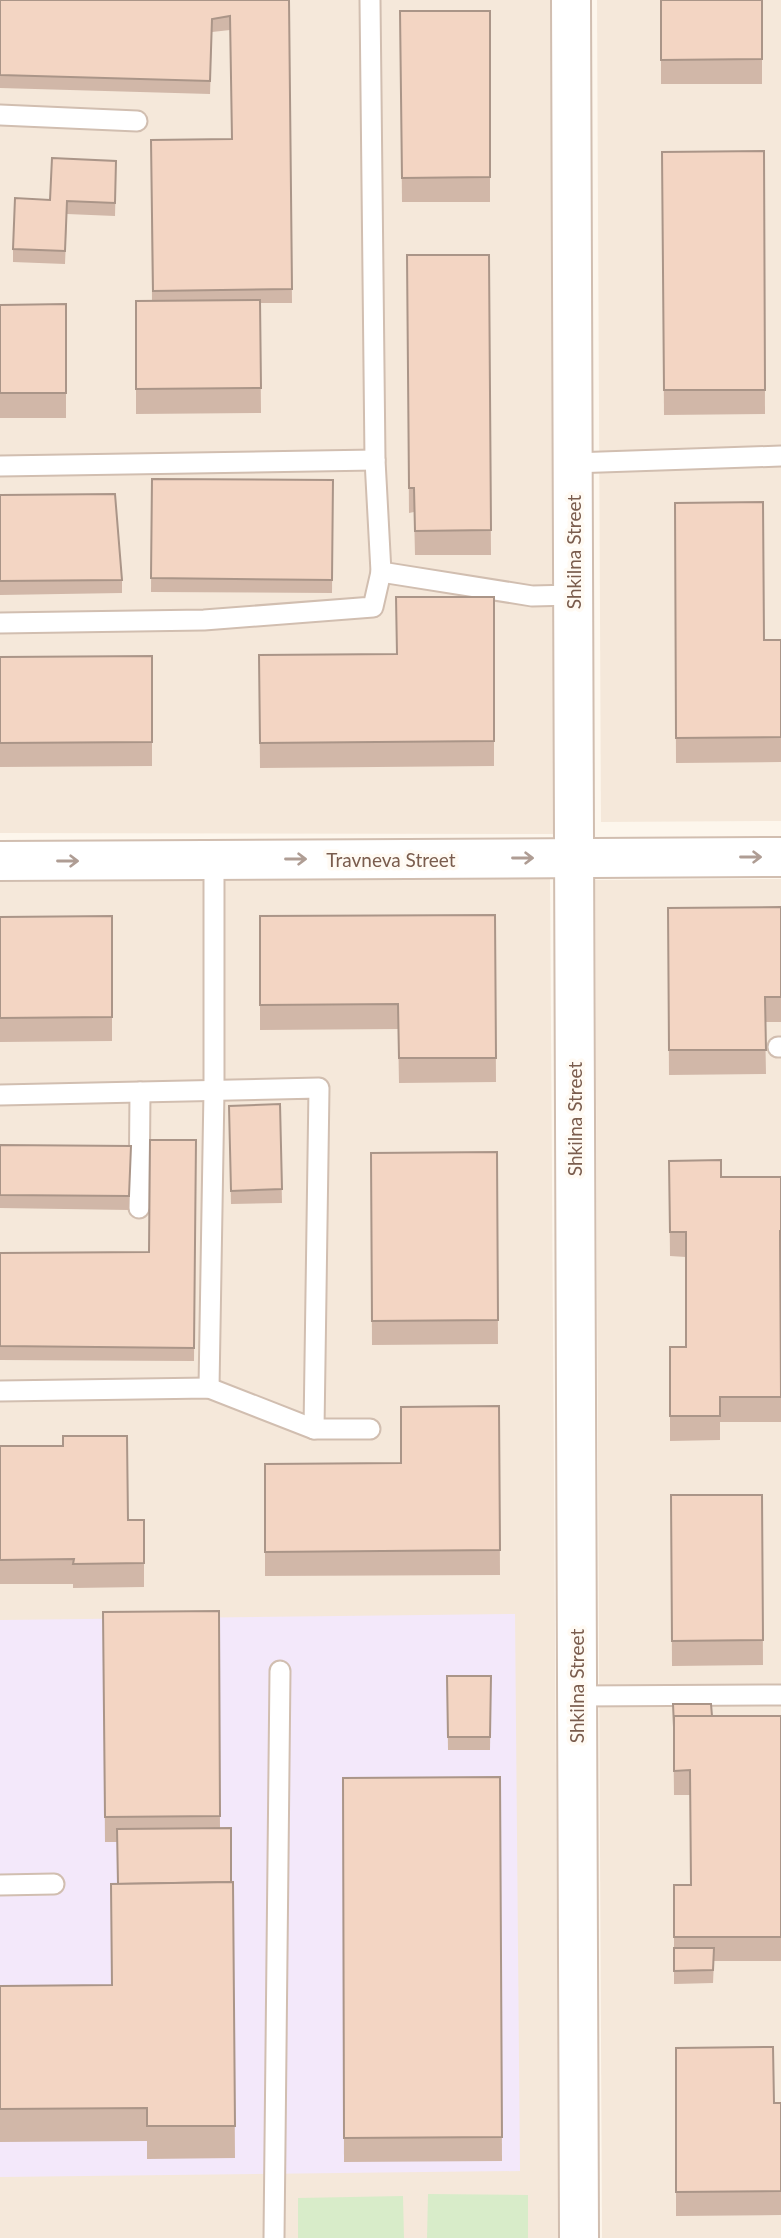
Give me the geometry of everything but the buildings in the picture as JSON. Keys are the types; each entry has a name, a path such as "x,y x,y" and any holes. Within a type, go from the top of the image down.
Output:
{"street":[{"name":"Shkilna Street","path":"570,0 579,2238"},
{"name":"Travneva Street","path":"0,861 781,857"}],"lane":[{"path":"0,623 204,620 373,607 381,572 375,460 370,0"},
{"path":"0,115 137,121"},
{"path":"572,463 781,456"},
{"path":"0,466 375,460"},
{"path":"381,572 532,596 573,595"},
{"path":"208,1388 214,1090 214,860"},
{"path":"0,1095 318,1088 314,1429"},
{"path":"139,1208 140,1092"},
{"path":"0,1391 208,1388 314,1429 370,1429"},
{"path":"274,2238 280,1671"},
{"path":"576,1696 781,1695"},
{"path":"0,1885 54,1884"}],"shaded area":[{"path":"0,0 553,0 557,834 0,833"},
{"path":"597,0 781,0 781,821 601,822"},
{"path":"550,878 559,2238 0,2238 0,882"},
{"path":"781,879 781,2238 602,2238 595,880"},
{"path":"515,1614 520,2171 0,2177 0,1620"}],"green space":[{"path":"428,2194 528,2195 528,2238 427,2238"},
{"path":"403,2196 404,2238 298,2238 298,2198"}]}
